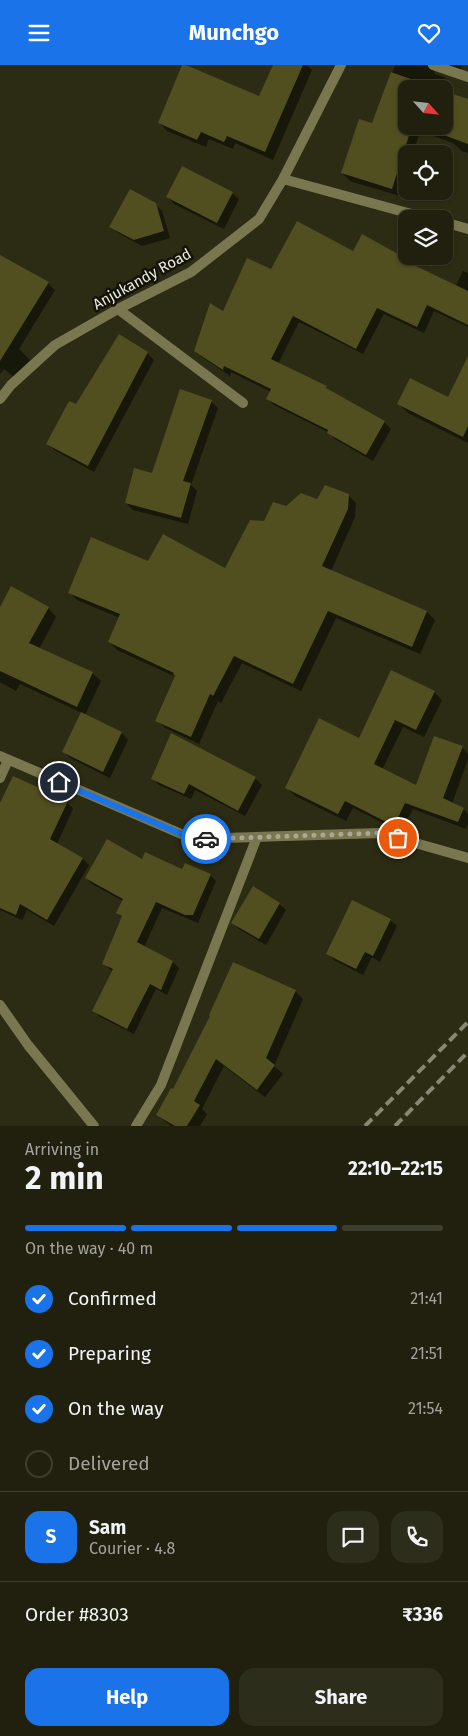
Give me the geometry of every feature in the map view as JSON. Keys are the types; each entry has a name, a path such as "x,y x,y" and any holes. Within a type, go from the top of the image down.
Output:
{"street":[{"name":"Anjukandy Road","path":"0,399 11,385 56,345 118,309 191,271 259,219 283,179 341,65"},
{"path":"434,65 468,77"},
{"path":"283,179 398,210"},
{"path":"453,225 468,229"},
{"path":"118,309 243,403"},
{"path":"0,778 4,759 193,839 380,833 468,858"},
{"path":"136,1126 161,1085 256,837"},
{"path":"0,1005 28,1045 94,1126"}],"building":[{"path":"182,65 259,96 273,65 303,65 265,152 227,136 224,142 201,132 197,140 158,123"},
{"path":"391,72 414,80 398,80 398,135 409,135 406,145 398,145 398,170 392,189 341,173 359,119 372,123"},
{"path":"453,94 468,99 468,144 444,135 453,135"},
{"path":"182,166 233,192 217,223 166,197"},
{"path":"130,189 156,203 164,231 134,240 109,227"},
{"path":"297,221 353,251 362,234 398,254 398,265 414,265 468,291 468,325 427,305 417,327 377,308 356,349 293,316 271,359 327,386 326,388 385,421 366,455 327,433 328,430 266,399 271,389 224,366 223,370 194,351 210,303 223,311 247,258 271,269"},
{"path":"0,255 49,282 0,361"},
{"path":"119,334 148,352 88,466 46,444 69,401 76,404"},
{"path":"468,356 468,426 463,437 397,404 410,378 448,397"},
{"path":"180,389 212,400 183,481 191,483 181,518 125,503 134,468 152,473"},
{"path":"325,485 349,494 348,509 322,566 427,611 412,647 328,611 293,684 234,656 213,696 210,694 191,737 155,721 175,676 174,673 108,642 120,614 68,593 91,537 148,561 163,534 225,568 250,520 264,521 273,502 286,506 301,493 317,499"},
{"path":"11,586 49,607 29,643 93,672 77,707 0,671 0,607"},
{"path":"391,670 435,691 416,730 395,720 374,764 416,785 434,736 463,746 443,798 464,808 458,822 405,803 394,826 345,801 338,814 285,788 319,718 359,738"},
{"path":"81,712 122,732 103,772 62,752"},
{"path":"171,733 256,777 238,811 189,784 184,794 151,779"},
{"path":"13,776 68,801 50,839 83,858 47,920 20,904 16,915 0,908 0,803"},
{"path":"107,839 142,859 145,852 182,869 185,863 211,874 193,915 185,915 156,902 137,942 173,961 161,990 150,984 127,1029 92,1011 113,969 102,964 122,916 116,913 123,899 85,878"},
{"path":"253,886 280,903 259,939 231,923"},
{"path":"352,900 391,919 373,956 365,952 356,969 326,954"},
{"path":"233,962 296,990 266,1058 275,1065 257,1090 216,1059 194,1101 200,1105 187,1126 175,1126 156,1115 171,1088 173,1089 210,1016"}],"railway":[{"path":"365,1126 468,1022"},
{"path":"395,1126 468,1052"}],"way so far":[{"path":"206,839 380,833 398,838"}],"route":[{"path":"59,782 193,839 206,839"}]}
